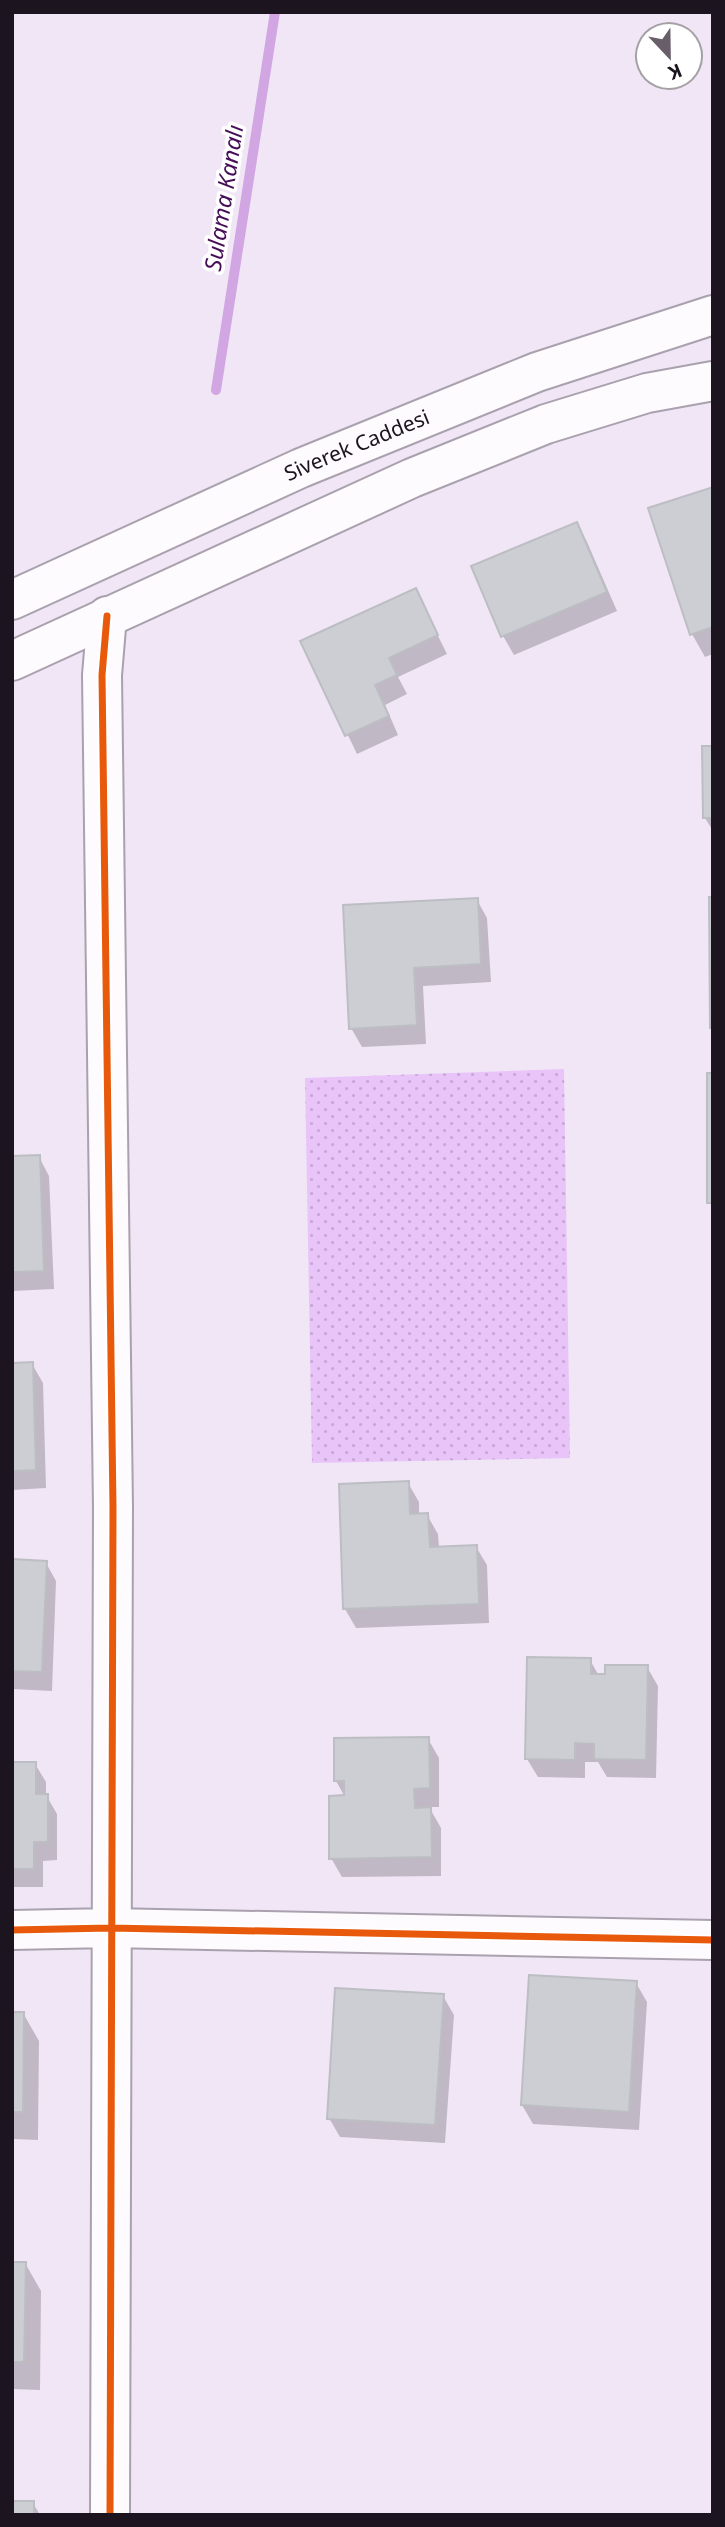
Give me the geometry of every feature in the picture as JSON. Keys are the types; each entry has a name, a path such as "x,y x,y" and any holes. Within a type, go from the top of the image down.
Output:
{"street":[{"name":"Siverek Caddesi","path":"12,600 314,463 537,373 713,315"},
{"path":"12,661 412,478 546,424 647,393 713,381"},
{"path":"107,616 102,675 113,1508 110,2515"},
{"path":"12,1930 110,1928 713,1940"}],"shaded area":[{"path":"564,1069 570,1458 312,1463 305,1078"}],"building":[{"path":"713,487 713,627 690,635 648,508"},
{"path":"577,522 607,592 501,637 471,566"},
{"path":"416,588 438,635 389,658 397,675 375,685 389,716 345,736 300,641"},
{"path":"702,746 713,746 713,818 703,818"},
{"path":"709,897 713,897 713,1028 710,1028"},
{"path":"478,898 481,964 414,968 417,1025 349,1029 343,905"},
{"path":"707,1073 713,1073 713,1203 707,1203"},
{"path":"40,1155 44,1271 12,1272 12,1156"},
{"path":"33,1362 36,1470 12,1471 12,1363"},
{"path":"409,1481 410,1514 428,1513 430,1547 477,1545 479,1604 343,1609 339,1484"},
{"path":"12,1559 47,1561 42,1672 12,1671"},
{"path":"527,1657 591,1658 591,1674 605,1674 605,1665 648,1665 646,1760 594,1759 594,1744 575,1743 575,1760 525,1759"},
{"path":"429,1737 430,1788 414,1789 415,1808 431,1807 432,1857 329,1859 329,1796 344,1795 344,1781 334,1781 334,1738"},
{"path":"12,1762 36,1762 36,1794 48,1794 48,1842 34,1842 34,1869 12,1869"},
{"path":"529,1975 637,1981 629,2112 521,2105"},
{"path":"335,1988 444,1994 435,2125 327,2119"},
{"path":"12,2012 24,2012 23,2112 12,2112"},
{"path":"12,2262 26,2262 24,2362 12,2362"},
{"path":"12,2501 34,2501 34,2515 12,2515"}],"waterway":[{"name":"Sulama Kanalı","path":"216,390 275,12"}],"cycle path":[{"path":"107,616 102,675 113,1508 110,2515"},
{"path":"12,1930 110,1928 713,1940"}]}
